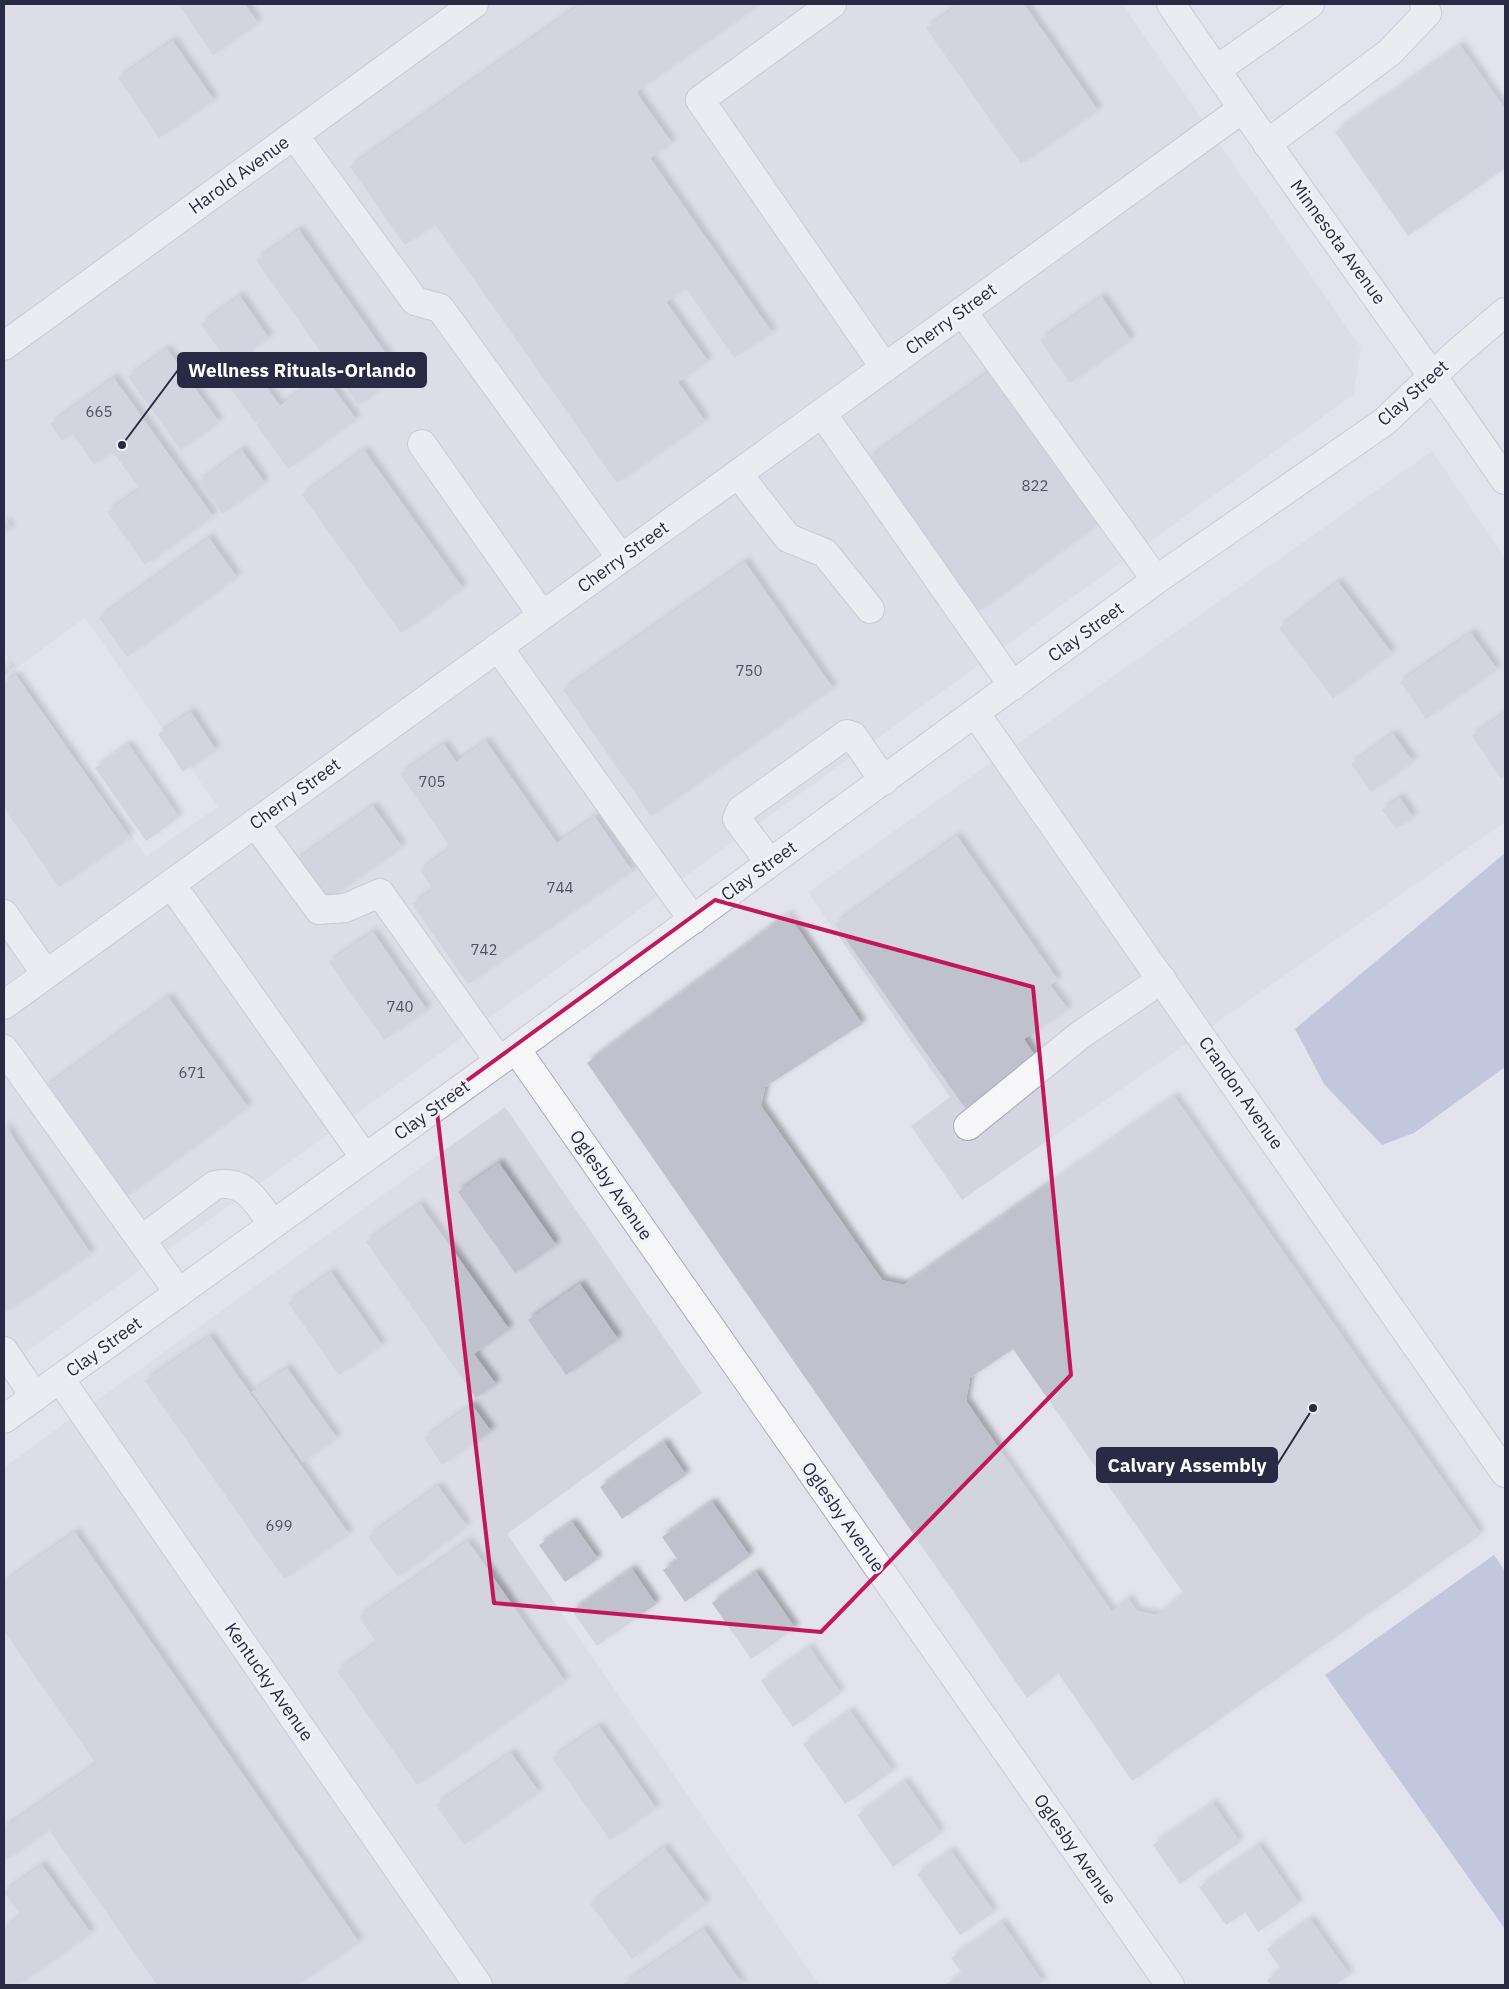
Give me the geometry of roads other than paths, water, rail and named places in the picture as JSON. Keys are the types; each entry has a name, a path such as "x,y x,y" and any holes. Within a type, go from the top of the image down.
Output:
{"street":[{"name":"Harold Avenue","path":"4,346 474,4"},
{"path":"832,4 700,100 868,340 885,368"},
{"name":"Minnesota Avenue","path":"1171,4 1242,109 1433,375 1505,480"},
{"path":"1216,70 1310,4"},
{"path":"1267,144 1390,52 1425,9"},
{"name":"Cherry Street","path":"4,1005 1242,109"},
{"path":"294,135 415,301 440,308 621,558"},
{"path":"962,311 1156,580"},
{"name":"Clay Street","path":"4,1419 508,1055 976,714 1156,580 1384,422 1433,375 1505,312"},
{"path":"822,413 1013,686"},
{"path":"422,444 542,615"},
{"path":"738,474 788,538 825,553 870,609"},
{"path":"498,647 693,920"},
{"name":"Crandon Avenue","path":"976,714 1505,1473"},
{"path":"770,863 738,819 741,810 847,734 853,736 884,781"},
{"name":"Oglesby Avenue","path":"255,823 319,910 345,908 380,893 508,1055 1170,1985"},
{"path":"171,884 365,1158"},
{"path":"4,914 46,974"},
{"path":"968,1126 1079,1036 1162,979"},
{"path":"4,1049 178,1293"},
{"path":"141,1240 215,1185 228,1182 242,1186 273,1224"},
{"path":"4,1351 35,1397"},
{"name":"Kentucky Avenue","path":"60,1379 478,1985"}],"water":[{"path":"1505,853 1505,1067 1414,1133 1382,1145 1324,1084 1295,1029"},
{"path":"1494,1555 1505,1571 1505,1929 1325,1675"}],"place":[{"name":"Wellness Rituals-Orlando","path":"122,445"},
{"name":"Calvary Assembly","path":"1313,1408"}]}
